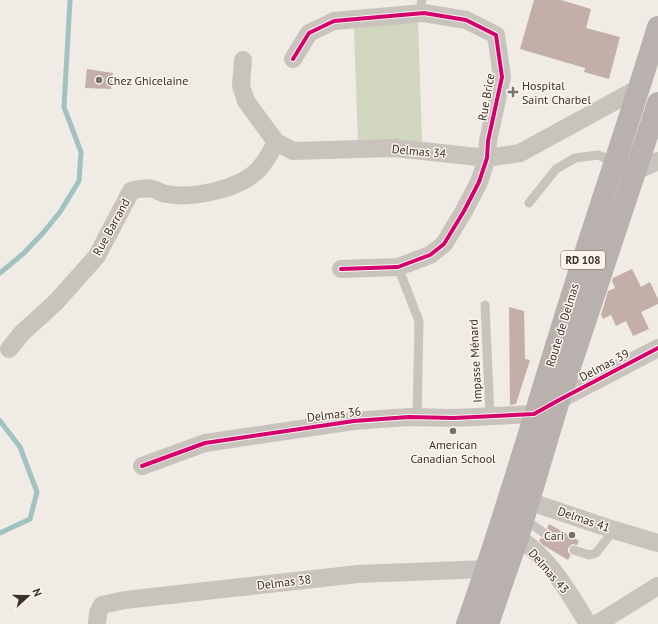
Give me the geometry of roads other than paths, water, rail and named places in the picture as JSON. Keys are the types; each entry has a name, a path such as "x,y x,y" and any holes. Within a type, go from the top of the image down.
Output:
{"main road":[{"name":"Route de Delmas","path":"488,624 516,516 534,414 658,27"},
{"name":"Route de Delmas","path":"467,624 487,569 516,516 559,400 658,103"}],"street":[{"name":"Rue Brice","path":"294,59 309,33 334,21 423,7 466,20 496,35 502,77 488,141 487,158 479,182 444,244 430,255 398,266 341,269"},
{"name":"Delmas 34","path":"243,60 241,86 246,101 276,142 293,151 395,148 487,158 520,153 639,88"},
{"name":"Rue Barrand","path":"9,349 22,333 56,302 97,256 131,191 140,188 152,189 166,194 182,196 221,190 239,183 258,171 270,154 276,142"},
{"path":"615,162 636,171 658,162"},
{"name":"Delmas 39","path":"534,414 658,348"},
{"name":"Delmas 36","path":"142,466 205,443 354,421 417,417 454,418 534,414"},
{"name":"Delmas 41","path":"516,516 614,530 658,543"},
{"name":"Delmas 43","path":"516,516 542,558 573,599 588,624"},
{"name":"Delmas 38","path":"97,624 98,613 102,606 125,600 358,574 487,569"},
{"path":"597,624 658,586"}],"lane":[{"path":"529,203 556,169 575,158 598,155 615,162"},
{"path":"398,266 420,321 417,417"},
{"name":"Impasse Ménard","path":"485,305 490,416"},
{"path":"516,516 544,533"},
{"path":"574,550 589,554 596,553 614,530"}],"waterway":[{"path":"0,273 24,253 43,233 60,212 79,181 81,152 64,107 70,0"},
{"path":"0,421 20,447 37,492 30,519 0,533"}],"place":[{"name":"Chez Ghicelaine","path":"99,80"},
{"name":"Hospital Saint Charbel","path":"513,92"},
{"name":"American Canadian School","path":"453,431"},
{"name":"Cari","path":"572,535"}]}
